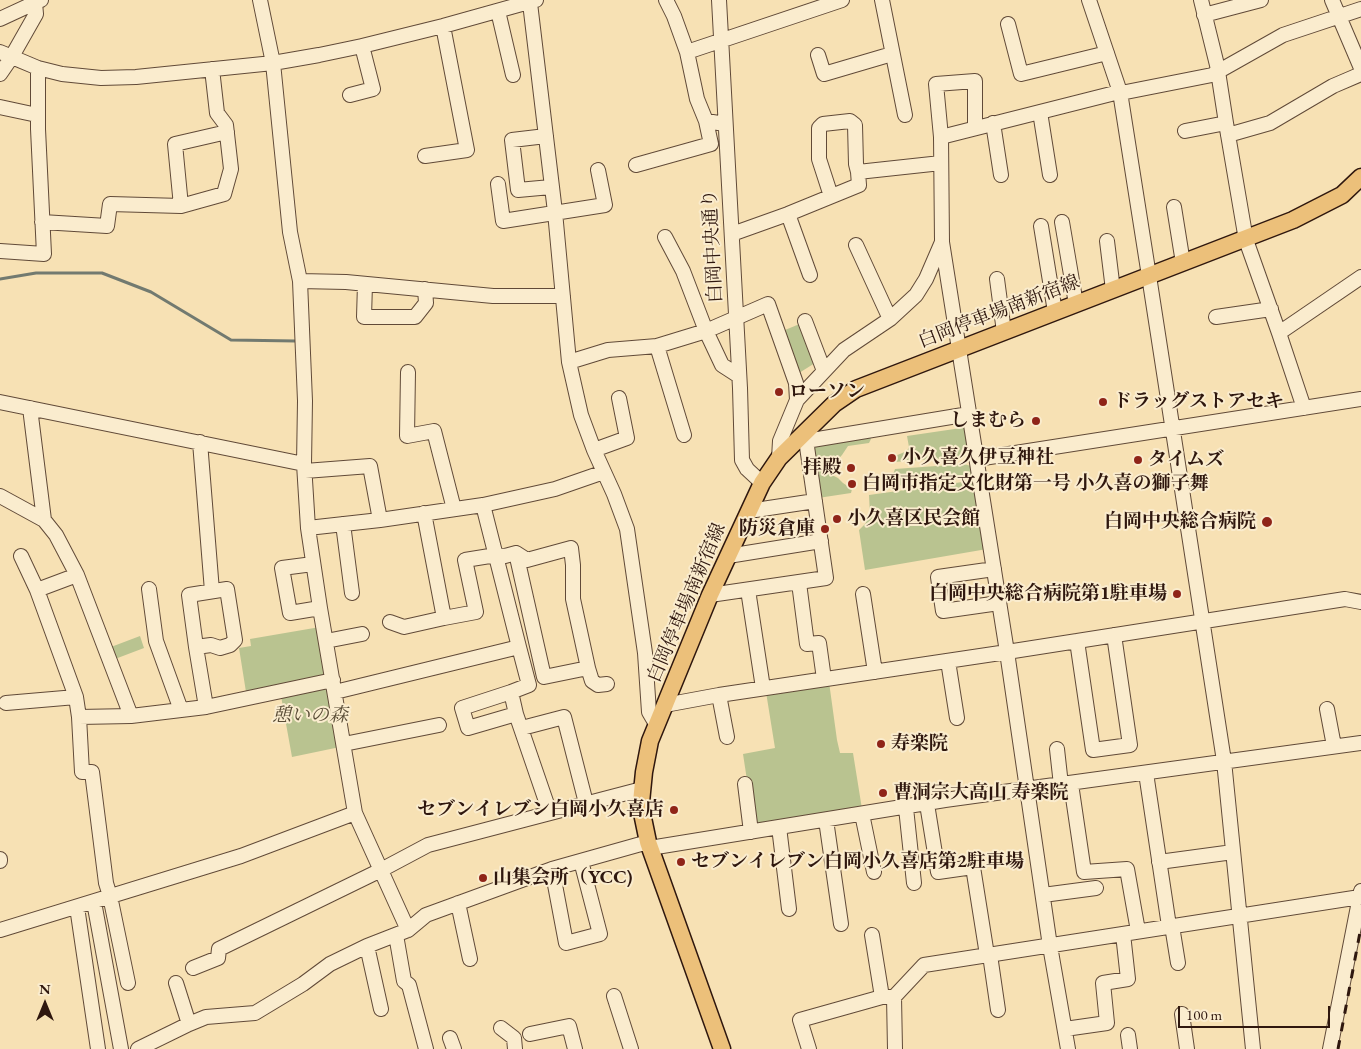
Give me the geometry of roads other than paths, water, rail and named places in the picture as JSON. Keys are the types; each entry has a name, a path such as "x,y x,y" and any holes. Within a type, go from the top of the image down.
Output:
{"main road":[{"name":"白岡停車場南新宿線","path":"722,1049 649,845 642,813 642,789 646,753 656,724 710,595 749,510 762,483 779,458 805,437 834,404 856,389 1246,240 1334,200 1361,177"}],"street":[{"path":"260,0 273,63 290,232 300,281 305,401 304,467 308,528 320,608 355,814 381,870 402,932 404,981 409,985 426,1049"},
{"path":"636,165 711,144 687,52 666,0"},
{"name":"白岡中央通り","path":"719,0 742,460 746,469 762,483"},
{"path":"687,52 842,0"},
{"path":"882,0 905,115"},
{"path":"1089,0 1120,92 1173,428 1224,761 1253,1049"},
{"path":"1201,0 1218,71 1246,240 1304,408"},
{"path":"1204,15 1262,0"},
{"path":"1332,0 1361,68"},
{"path":"6,55 38,68 62,74 102,78 136,77 273,63 362,46 533,1 555,212 568,362 581,415 627,528 645,653 649,712 656,724"},
{"path":"0,19 38,2"},
{"path":"0,74 6,55 36,14 38,2"},
{"path":"941,136 1115,93 1212,75 1283,36 1361,9"},
{"path":"498,11 513,75"},
{"path":"1008,24 1021,74 1107,53"},
{"path":"425,156 467,150 443,26"},
{"path":"350,94 373,89 362,46"},
{"path":"818,55 824,74 892,54"},
{"path":"0,251 44,254 38,115 38,68"},
{"path":"42,222 107,226 110,204 180,206 224,194 231,169 226,125 217,113 212,69"},
{"path":"1184,131 1227,129 1270,123 1333,86 1361,74"},
{"path":"975,128 975,81 936,84 941,136 942,242 1007,652 1050,946 1066,1029 1068,1049 1064,1049"},
{"path":"0,107 38,115"},
{"path":"1040,112 1050,175"},
{"path":"706,121 725,124"},
{"path":"732,234 788,214 859,185 856,164 855,125 850,121 823,124 819,128 819,159 831,196"},
{"path":"993,123 1001,176"},
{"path":"180,206 174,144 227,132"},
{"path":"546,136 512,140 518,190 551,187"},
{"path":"858,172 941,163"},
{"path":"498,184 503,220 605,205 598,170"},
{"path":"1174,207 1183,263"},
{"path":"788,214 810,275"},
{"path":"1062,222 1076,304"},
{"path":"1042,226 1055,312"},
{"path":"665,237 683,271 706,331 722,365 739,376"},
{"path":"779,458 780,441 797,400 844,350 890,319 916,295 926,279 942,242"},
{"path":"1107,242 1113,290"},
{"path":"856,246 890,319"},
{"path":"1279,333 1361,277"},
{"path":"996,279 1004,332"},
{"path":"300,281 346,282 493,296 563,296"},
{"path":"365,284 364,316 415,317 426,302 426,289"},
{"path":"568,362 608,350 657,346 706,331 768,304 796,383 797,400"},
{"path":"1216,317 1271,309"},
{"path":"806,321 824,371"},
{"path":"657,346 684,435"},
{"path":"408,372 408,436 434,431 454,509"},
{"path":"594,450 627,438 619,398"},
{"path":"977,459 1361,399"},
{"path":"0,402 200,442 304,467 370,466 380,520"},
{"path":"30,408 44,520"},
{"path":"710,595 826,578 805,437 969,414"},
{"path":"200,442 212,591"},
{"path":"308,528 483,505 554,489 604,472"},
{"path":"0,496 44,520 56,535 77,575 132,716"},
{"path":"749,510 815,501"},
{"path":"483,505 530,685 462,708 468,728 516,714"},
{"path":"424,513 444,618"},
{"path":"343,524 352,593"},
{"path":"728,556 821,540"},
{"path":"390,622 404,627 476,612 465,560 516,553 527,560 571,548 573,599 588,668 592,681 598,685 607,684"},
{"path":"516,553 544,677 588,668"},
{"path":"21,556 37,590 76,697 82,772 92,772 106,884 128,983"},
{"path":"314,564 282,568 290,612 320,608"},
{"path":"994,569 938,577 943,611 999,603"},
{"path":"37,590 77,575"},
{"path":"799,582 807,644 820,643 824,679"},
{"path":"149,589 156,640 181,710"},
{"path":"196,647 211,645 220,648 230,645 235,640 227,589 189,594 196,647 206,707"},
{"path":"748,590 763,688"},
{"path":"863,594 875,672"},
{"path":"665,705 763,688 1345,599 1361,602"},
{"path":"326,641 362,634"},
{"path":"1077,641 1093,750 1130,745 1114,635"},
{"path":"79,718 132,716 206,707 334,686 519,647"},
{"path":"948,661 958,718"},
{"path":"511,692 516,714 550,813"},
{"path":"719,695 727,737"},
{"path":"6,703 76,697"},
{"path":"1327,709 1334,746"},
{"path":"522,728 564,717 586,803"},
{"path":"344,744 439,725"},
{"path":"138,1049 206,1017 255,1013 303,984 330,964 402,932 426,914 581,861 649,845 751,832 1224,761 1361,743"},
{"path":"1056,748 1066,784 1084,872 1127,869 1138,931"},
{"path":"1146,773 1159,862 1178,963"},
{"path":"745,784 751,832"},
{"path":"193,968 218,958 219,949 428,845 642,789"},
{"path":"928,804 938,872 973,867 998,1010"},
{"path":"906,808 914,884"},
{"path":"0,930 241,856 355,814"},
{"path":"862,814 874,872"},
{"path":"826,820 841,924"},
{"path":"779,827 789,909"},
{"path":"1159,862 1233,852"},
{"path":"552,870 566,942 600,934 581,861"},
{"path":"1043,895 1096,888"},
{"path":"809,1049 800,1020 888,997 924,966 1360,894 1330,1049"},
{"path":"94,902 121,1049"},
{"path":"458,903 470,959"},
{"path":"76,907 98,1049"},
{"path":"1066,1029 1107,1023 1103,983 1128,979 1123,934"},
{"path":"872,935 888,997 895,1049"},
{"path":"368,946 381,1009"},
{"path":"176,983 189,1024"},
{"path":"614,996 631,1049"},
{"path":"1182,1014 1187,1049"},
{"path":"530,1034 569,1026 575,1049"},
{"path":"500,1028 514,1038 515,1049"}],"waterway":[{"path":"0,279 36,273 102,273 151,292 231,340 296,341"}],"railway":[{"path":"1338,1049 1361,927"}],"place":[{"name":"ローソン","path":"779,392"},
{"name":"ドラッグストアセキ","path":"1103,402"},
{"name":"しまむら","path":"1036,421"},
{"name":"小久喜久伊豆神社","path":"892,458"},
{"name":"タイムズ","path":"1138,460"},
{"name":"拝殿","path":"851,468"},
{"name":"白岡市指定文化財第一号 小久喜の獅子舞","path":"852,484"},
{"name":"小久喜区民会館","path":"837,519"},
{"name":"白岡中央総合病院","path":"1267,522"},
{"name":"防災倉庫","path":"825,529"},
{"name":"白岡中央総合病院第1駐車場","path":"1177,594"},
{"name":"寿楽院","path":"881,744"},
{"name":"曹洞宗大高山 寿楽院","path":"883,793"},
{"name":"セブンイレブン白岡小久喜店","path":"674,810"},
{"name":"セブンイレブン白岡小久喜店第2駐車場","path":"681,862"},
{"name":"山集会所（YCC)","path":"483,878"}],"park label":[{"name":"憩いの森","path":"310,716"}]}
